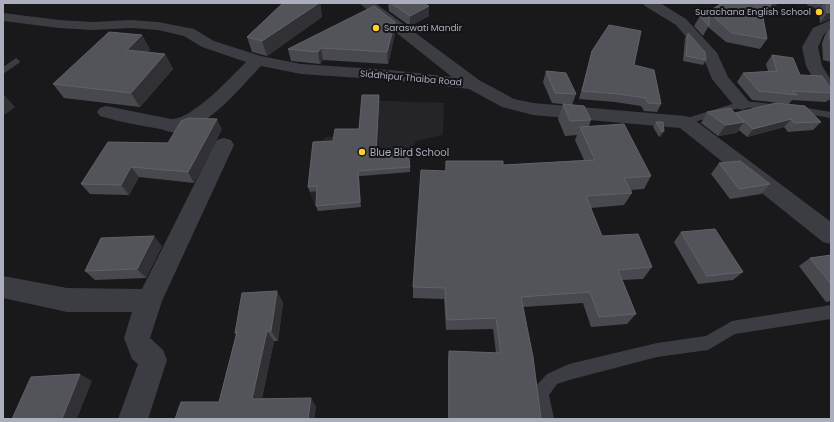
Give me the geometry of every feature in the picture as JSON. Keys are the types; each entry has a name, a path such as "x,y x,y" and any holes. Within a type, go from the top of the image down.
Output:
{"street":[{"path":"366,3 473,84"},
{"path":"650,3 681,22 711,56 720,79 742,104"},
{"path":"814,3 831,8"},
{"name":"Siddhipur Thaiba Road","path":"3,16 86,25 158,26 189,32 208,44 257,60 301,70 390,75 473,84 508,103 533,109 685,122"},
{"path":"831,24 818,31 810,47 814,66 831,95"},
{"path":"106,112 136,120 175,126 185,124 198,116 257,60"},
{"path":"685,122 831,235"},
{"path":"133,419 153,360 142,350 137,338 149,301 224,145"},
{"path":"3,287 67,300 149,301"}],"lane":[{"path":"3,72 16,61"},
{"path":"685,122 742,104 795,109 831,115"},
{"path":"546,419 541,393 552,379 569,372 657,350 708,343 732,328 831,312"}],"shaded area":[{"name":"Blue Bird School","path":"362,100 444,103 443,135 416,141 408,156 410,172 356,177 360,190 361,207 318,211 309,192 314,148 326,137 359,134"}],"building":[{"path":"283,3 319,3 262,41 247,37"},
{"path":"391,3 423,3 429,6 410,16"},
{"path":"722,3 773,3 762,12 767,39 732,33 708,12"},
{"path":"826,3 831,3 831,12 827,13"},
{"path":"374,6 395,22 387,52 321,48 318,52 288,49"},
{"path":"700,16 709,17 709,26"},
{"path":"609,25 641,31 634,65 654,70 661,104 648,103 645,98 582,91 592,51"},
{"path":"831,29 831,47 829,33"},
{"path":"109,32 142,35 127,50 165,54 131,93 53,84"},
{"path":"688,33 705,52 706,60 686,56"},
{"path":"772,55 793,58 800,75 822,76 831,89 831,93 792,91 797,95 759,91 743,73 777,71"},
{"path":"546,71 566,73 576,94 555,93"},
{"path":"362,95 379,95 376,153 408,151 410,167 358,171 360,202 316,206 317,186 308,187 313,142 333,141 335,129 359,129"},
{"path":"776,103 805,106 821,122 794,123 791,119 753,129 735,113"},
{"path":"563,104 584,106 591,120 570,121"},
{"path":"730,108 744,122 726,125 707,112"},
{"path":"189,118 217,119 188,172 131,167 121,185 81,184 108,142 168,143 181,121"},
{"path":"656,122 663,122 664,131 662,132"},
{"path":"624,124 651,176 624,178 632,193 586,196 602,236 638,234 652,267 618,270 636,314 599,317 590,292 521,297 533,357 541,419 449,419 449,351 501,353 496,318 447,320 445,288 413,287 421,170 446,171 446,161 503,161 503,165 595,160 580,127"},
{"path":"740,161 770,184 739,189 719,163"},
{"path":"715,229 743,272 707,276 681,232"},
{"path":"154,236 137,269 85,271 101,238"},
{"path":"831,255 831,284 810,258"},
{"path":"277,291 271,331 267,331 252,399 311,398 308,419 175,419 181,402 219,402 237,332 235,333 242,293"},
{"path":"80,374 62,419 12,419 31,377"}],"place":[{"name":"Surachana English School","path":"819,12"},
{"name":"Saraswati Mandir","path":"376,28"},
{"name":"Blue Bird School","path":"362,152"}]}
